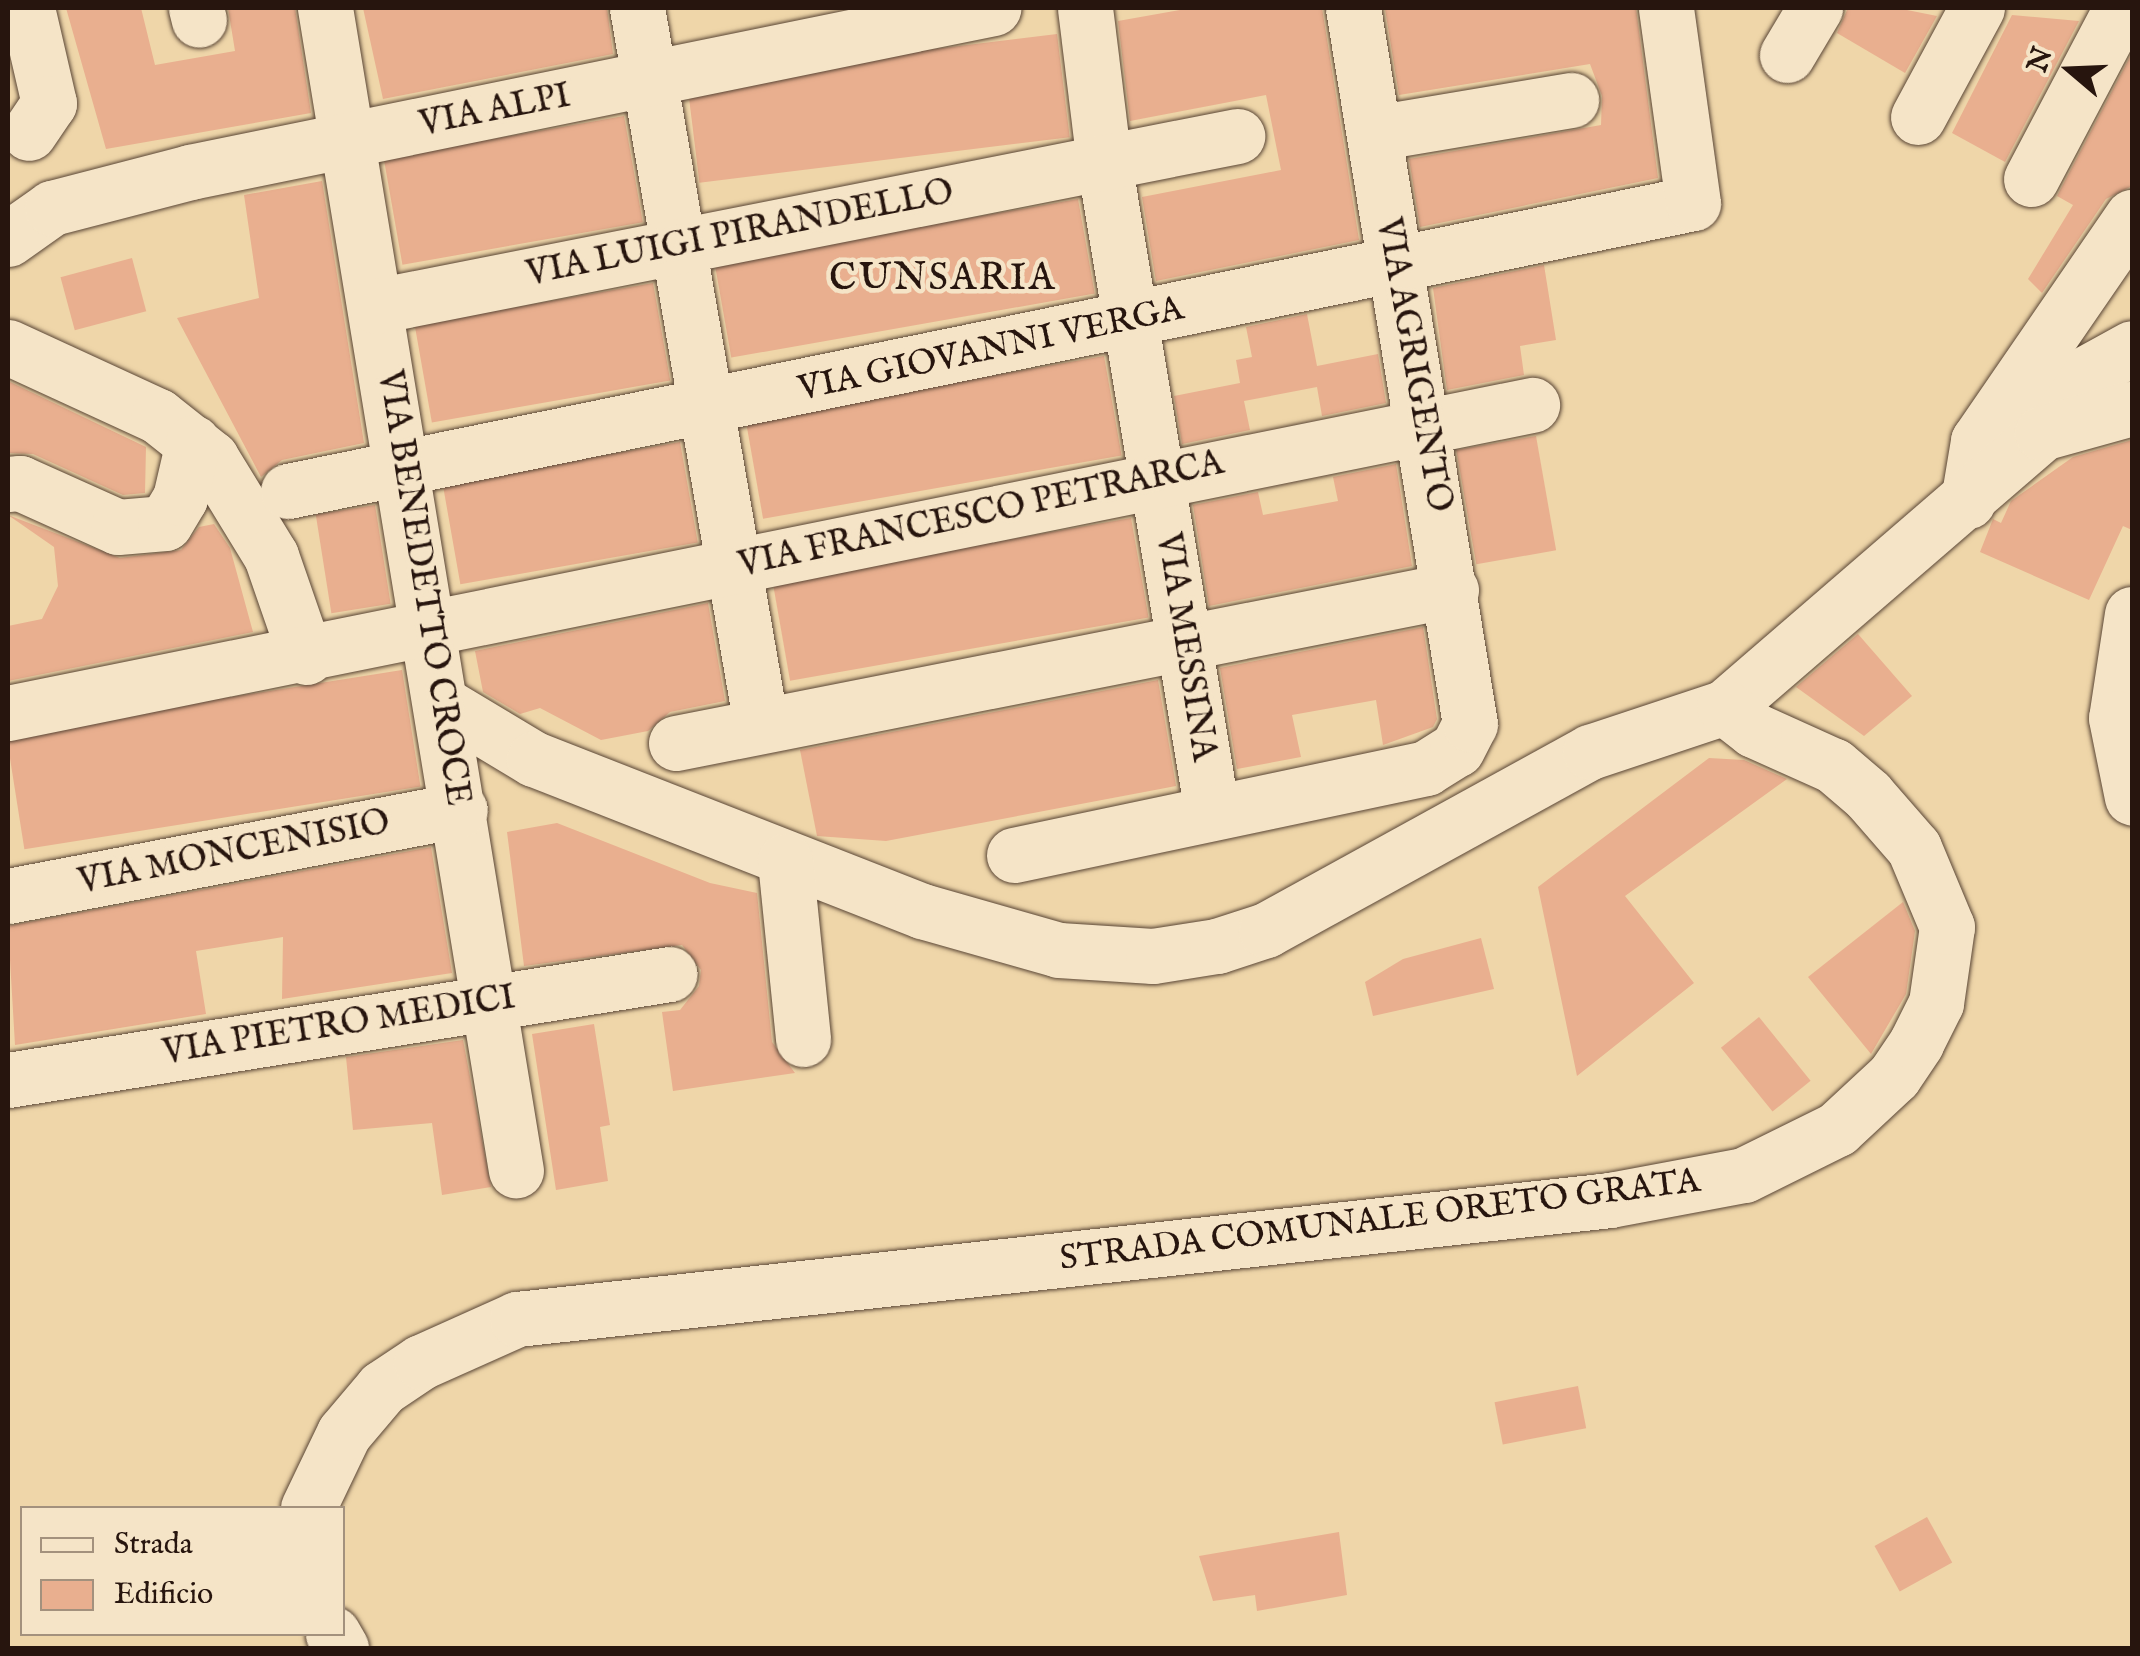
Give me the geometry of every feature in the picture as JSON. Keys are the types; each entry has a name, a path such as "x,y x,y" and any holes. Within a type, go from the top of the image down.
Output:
{"street":[{"path":"27,8 50,103 28,169"},
{"name":"VIA BENEDETTO CROCE","path":"325,8 432,631 516,1170"},
{"path":"638,8 761,725"},
{"name":"VIA ALPI","path":"8,239 28,169 348,140 993,8"},
{"name":"VIA MESSINA","path":"1085,8 1104,162 1212,812"},
{"name":"VIA AGRIGENTO","path":"1212,812 1426,768 1457,750 1470,724 1353,8"},
{"name":"VIA GIOVANNI VERGA","path":"288,491 1131,322 1694,202 1666,8"},
{"path":"1787,55 1815,8"},
{"path":"1918,117 1977,8"},
{"path":"2031,179 2121,8"},
{"path":"1374,133 1571,100"},
{"name":"VIA LUIGI PIRANDELLO","path":"376,306 1238,136"},
{"path":"1968,501 1978,441 2132,217"},
{"path":"8,347 158,416 211,458 271,556 306,657"},
{"path":"444,705 534,759 785,862 1059,950 1153,956 1217,946 1266,930 1590,752 1726,707 1968,501 2042,432 2072,380 2132,348"},
{"name":"VIA FRANCESCO PETRARCA","path":"8,713 306,657 1156,478 1532,406"},
{"path":"2042,432 2132,408"},
{"path":"8,484 20,483 118,528 165,523 180,498 193,442"},
{"path":"676,744 1451,590"},
{"path":"2132,614 2116,718 2132,797"},
{"name":"STRADA COMUNALE ORETO GRATA","path":"309,1506 344,1433 382,1388 422,1362 517,1319 1610,1200 1744,1175 1837,1129 1894,1076 1916,1043 1936,1003 1947,927 1914,848 1868,795 1834,766 1754,730 1726,707"},
{"name":"VIA MONCENISIO","path":"8,896 460,810"},
{"path":"1014,855 1212,812"},
{"path":"785,862 803,1039"},
{"name":"VIA PIETRO MEDICI","path":"8,1080 670,974"}],"building":[{"path":"66,8 141,8 155,65 235,51 228,8 295,8 311,113 106,149"},
{"path":"363,8 607,8 613,54 383,99"},
{"path":"1191,8 1322,8 1359,240 1156,281 1142,197 1281,170 1266,95 1130,121 1118,21"},
{"path":"1636,8 1658,178 1420,227 1409,159 1601,125 1602,96 1590,64 1399,95 1385,9"},
{"path":"1848,8 1897,8 1937,16 1905,73 1837,33"},
{"path":"2012,15 2079,21 2005,162 1952,133"},
{"path":"1057,34 1070,137 699,183 687,79"},
{"path":"2132,53 2132,186 2106,199 2042,293 2028,279 2073,205 2057,196"},
{"path":"624,116 643,222 402,265 384,158"},
{"path":"322,181 364,443 282,460 261,477 177,318 259,298 244,195"},
{"path":"1078,199 1095,294 731,358 715,263"},
{"path":"132,258 146,311 75,330 61,277"},
{"path":"1544,265 1556,340 1520,346 1524,375 1447,390 1433,288"},
{"path":"653,283 670,380 432,423 415,325"},
{"path":"1307,314 1317,366 1378,354 1386,403 1322,416 1317,387 1244,401 1250,430 1182,444 1174,396 1240,383 1236,360 1252,357 1246,327"},
{"path":"1104,356 1122,455 763,519 746,419"},
{"path":"8,381 146,447 145,493 123,495 33,454 8,453"},
{"path":"1536,436 1556,550 1476,564 1456,450"},
{"path":"2132,440 2132,530 2123,526 2089,600 1980,552 1993,519 2001,523 2011,501 2073,457"},
{"path":"680,442 698,542 460,584 443,484"},
{"path":"1396,464 1412,566 1209,606 1193,505 1258,492 1263,515 1338,501 1333,477"},
{"path":"375,505 391,604 331,613 316,514"},
{"path":"8,515 120,558 181,550 199,527 214,524 230,548 253,632 8,681 8,626 42,619 58,586 54,547"},
{"path":"1131,518 1149,617 790,681 773,581"},
{"path":"708,603 725,701 670,712 648,731 601,740 540,708 520,714 483,692 475,651"},
{"path":"1423,627 1437,719 1433,727 1383,745 1376,700 1292,715 1301,757 1237,769 1220,668"},
{"path":"1858,634 1912,696 1864,736 1796,687"},
{"path":"402,670 420,787 24,849 8,732"},
{"path":"1158,680 1176,786 886,841 817,836 800,750"},
{"path":"1709,758 1744,760 1787,779 1625,896 1694,983 1577,1076 1538,887"},
{"path":"557,823 710,883 757,893 772,1042 795,1073 673,1091 662,1012 680,1010 699,986 701,970 682,945 524,966 507,832"},
{"path":"431,847 452,973 282,999 283,937 196,951 206,1014 15,1045 8,926"},
{"path":"1903,902 1915,931 1906,994 1871,1054 1808,977"},
{"path":"1481,938 1494,989 1373,1016 1365,982 1403,959"},
{"path":"1759,1017 1811,1081 1773,1112 1721,1048"},
{"path":"594,1024 610,1125 600,1127 608,1181 556,1190 532,1034"},
{"path":"463,1040 491,1187 442,1195 432,1123 353,1130 346,1057"},
{"path":"1578,1386 1586,1428 1503,1444 1495,1402"},
{"path":"1927,1517 1952,1562 1900,1592 1875,1546"},
{"path":"1339,1532 1347,1595 1257,1611 1255,1595 1213,1601 1199,1556"}],"district":[{"name":"CUNSARIA","path":"943,280"}]}
